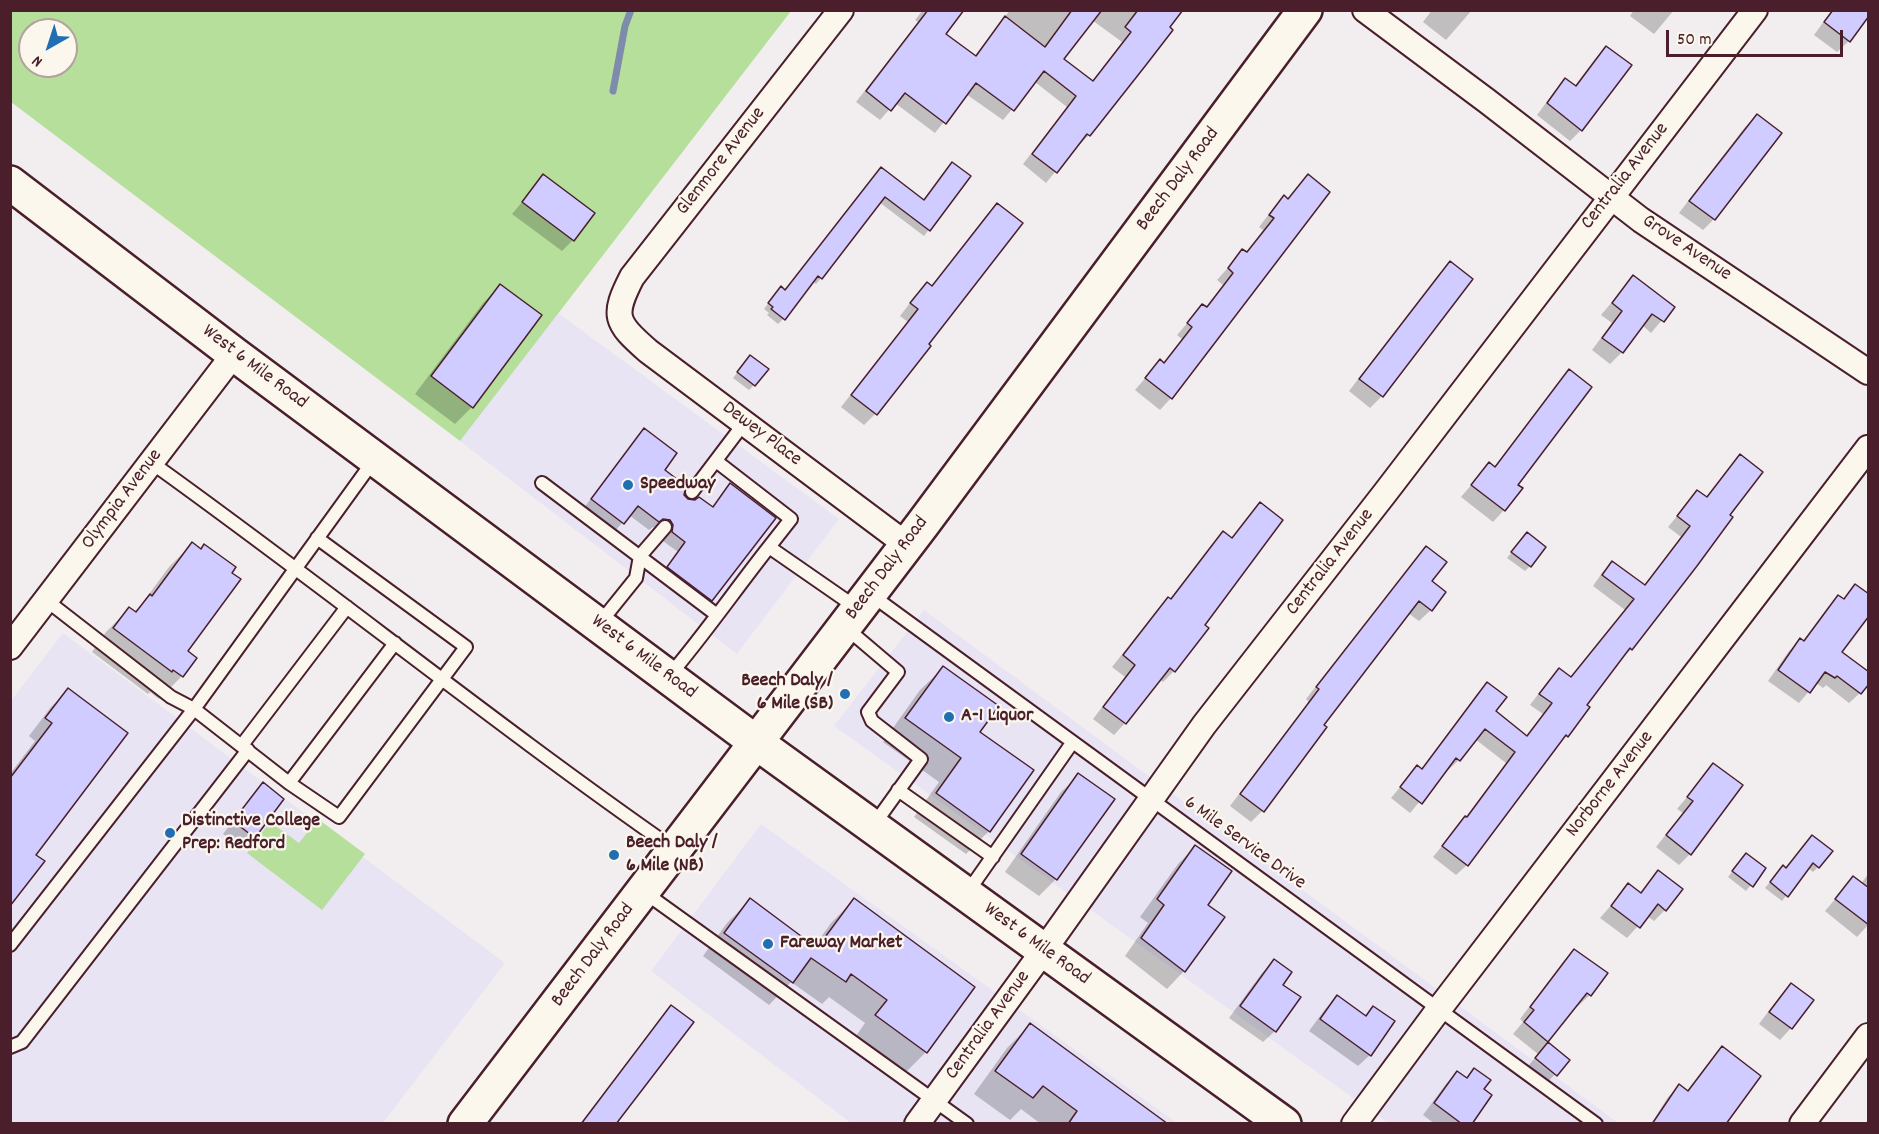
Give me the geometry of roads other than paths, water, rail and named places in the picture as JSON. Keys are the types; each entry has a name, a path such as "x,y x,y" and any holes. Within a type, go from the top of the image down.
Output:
{"main road":[{"name":"Beech Daly Road","path":"465,1124 858,610 1305,10"},
{"name":"West 6 Mile Road","path":"10,183 234,354 757,743 1284,1124"}],"street":[{"name":"Glenmore Avenue","path":"620,320 620,301 633,277 841,10"},
{"name":"Grove Avenue","path":"1365,10 1641,220 1869,372"},
{"name":"Centralia Avenue","path":"917,1124 1204,724 1385,494 1755,10"},
{"name":"Dewey Place","path":"620,320 629,334 648,351 907,545"},
{"name":"Olympia Avenue","path":"10,647 234,354"},
{"name":"Norborne Avenue","path":"1354,1124 1439,1009 1869,448"},
{"path":"1802,1124 1869,1036"}],"lane":[{"path":"692,492 745,422"},
{"path":"10,945 194,709 375,459"},
{"path":"669,677 707,631 790,519 716,461"},
{"path":"152,462 601,798 675,850"},
{"path":"542,483 717,615"},
{"path":"598,625 636,578 640,556 665,526"},
{"path":"46,600 171,697 194,709 289,783 339,817 466,647 318,538"},
{"path":"769,547 858,610 898,672 868,712 872,721 921,759 873,827"},
{"path":"10,1047 22,1042 245,748 347,607"},
{"name":"6 Mile Service Drive","path":"858,610 1072,743 1439,1009 1581,1119 1596,1124"},
{"path":"289,783 395,643"},
{"path":"967,894 1072,743"},
{"path":"898,790 993,857"},
{"path":"643,891 967,1124"}],"waterway":[{"path":"613,91 625,26 631,10"}],"place":[{"name":"Speedway","path":"628,485"},
{"name":"Beech Daly / 6 Mile (SB)","path":"845,694"},
{"name":"A-1 Liquor","path":"949,717"},
{"name":"Distinctive College Prep: Redford","path":"170,833"},
{"name":"Beech Daly / 6 Mile (NB)","path":"614,855"},
{"name":"Fareway Market","path":"768,944"}]}
